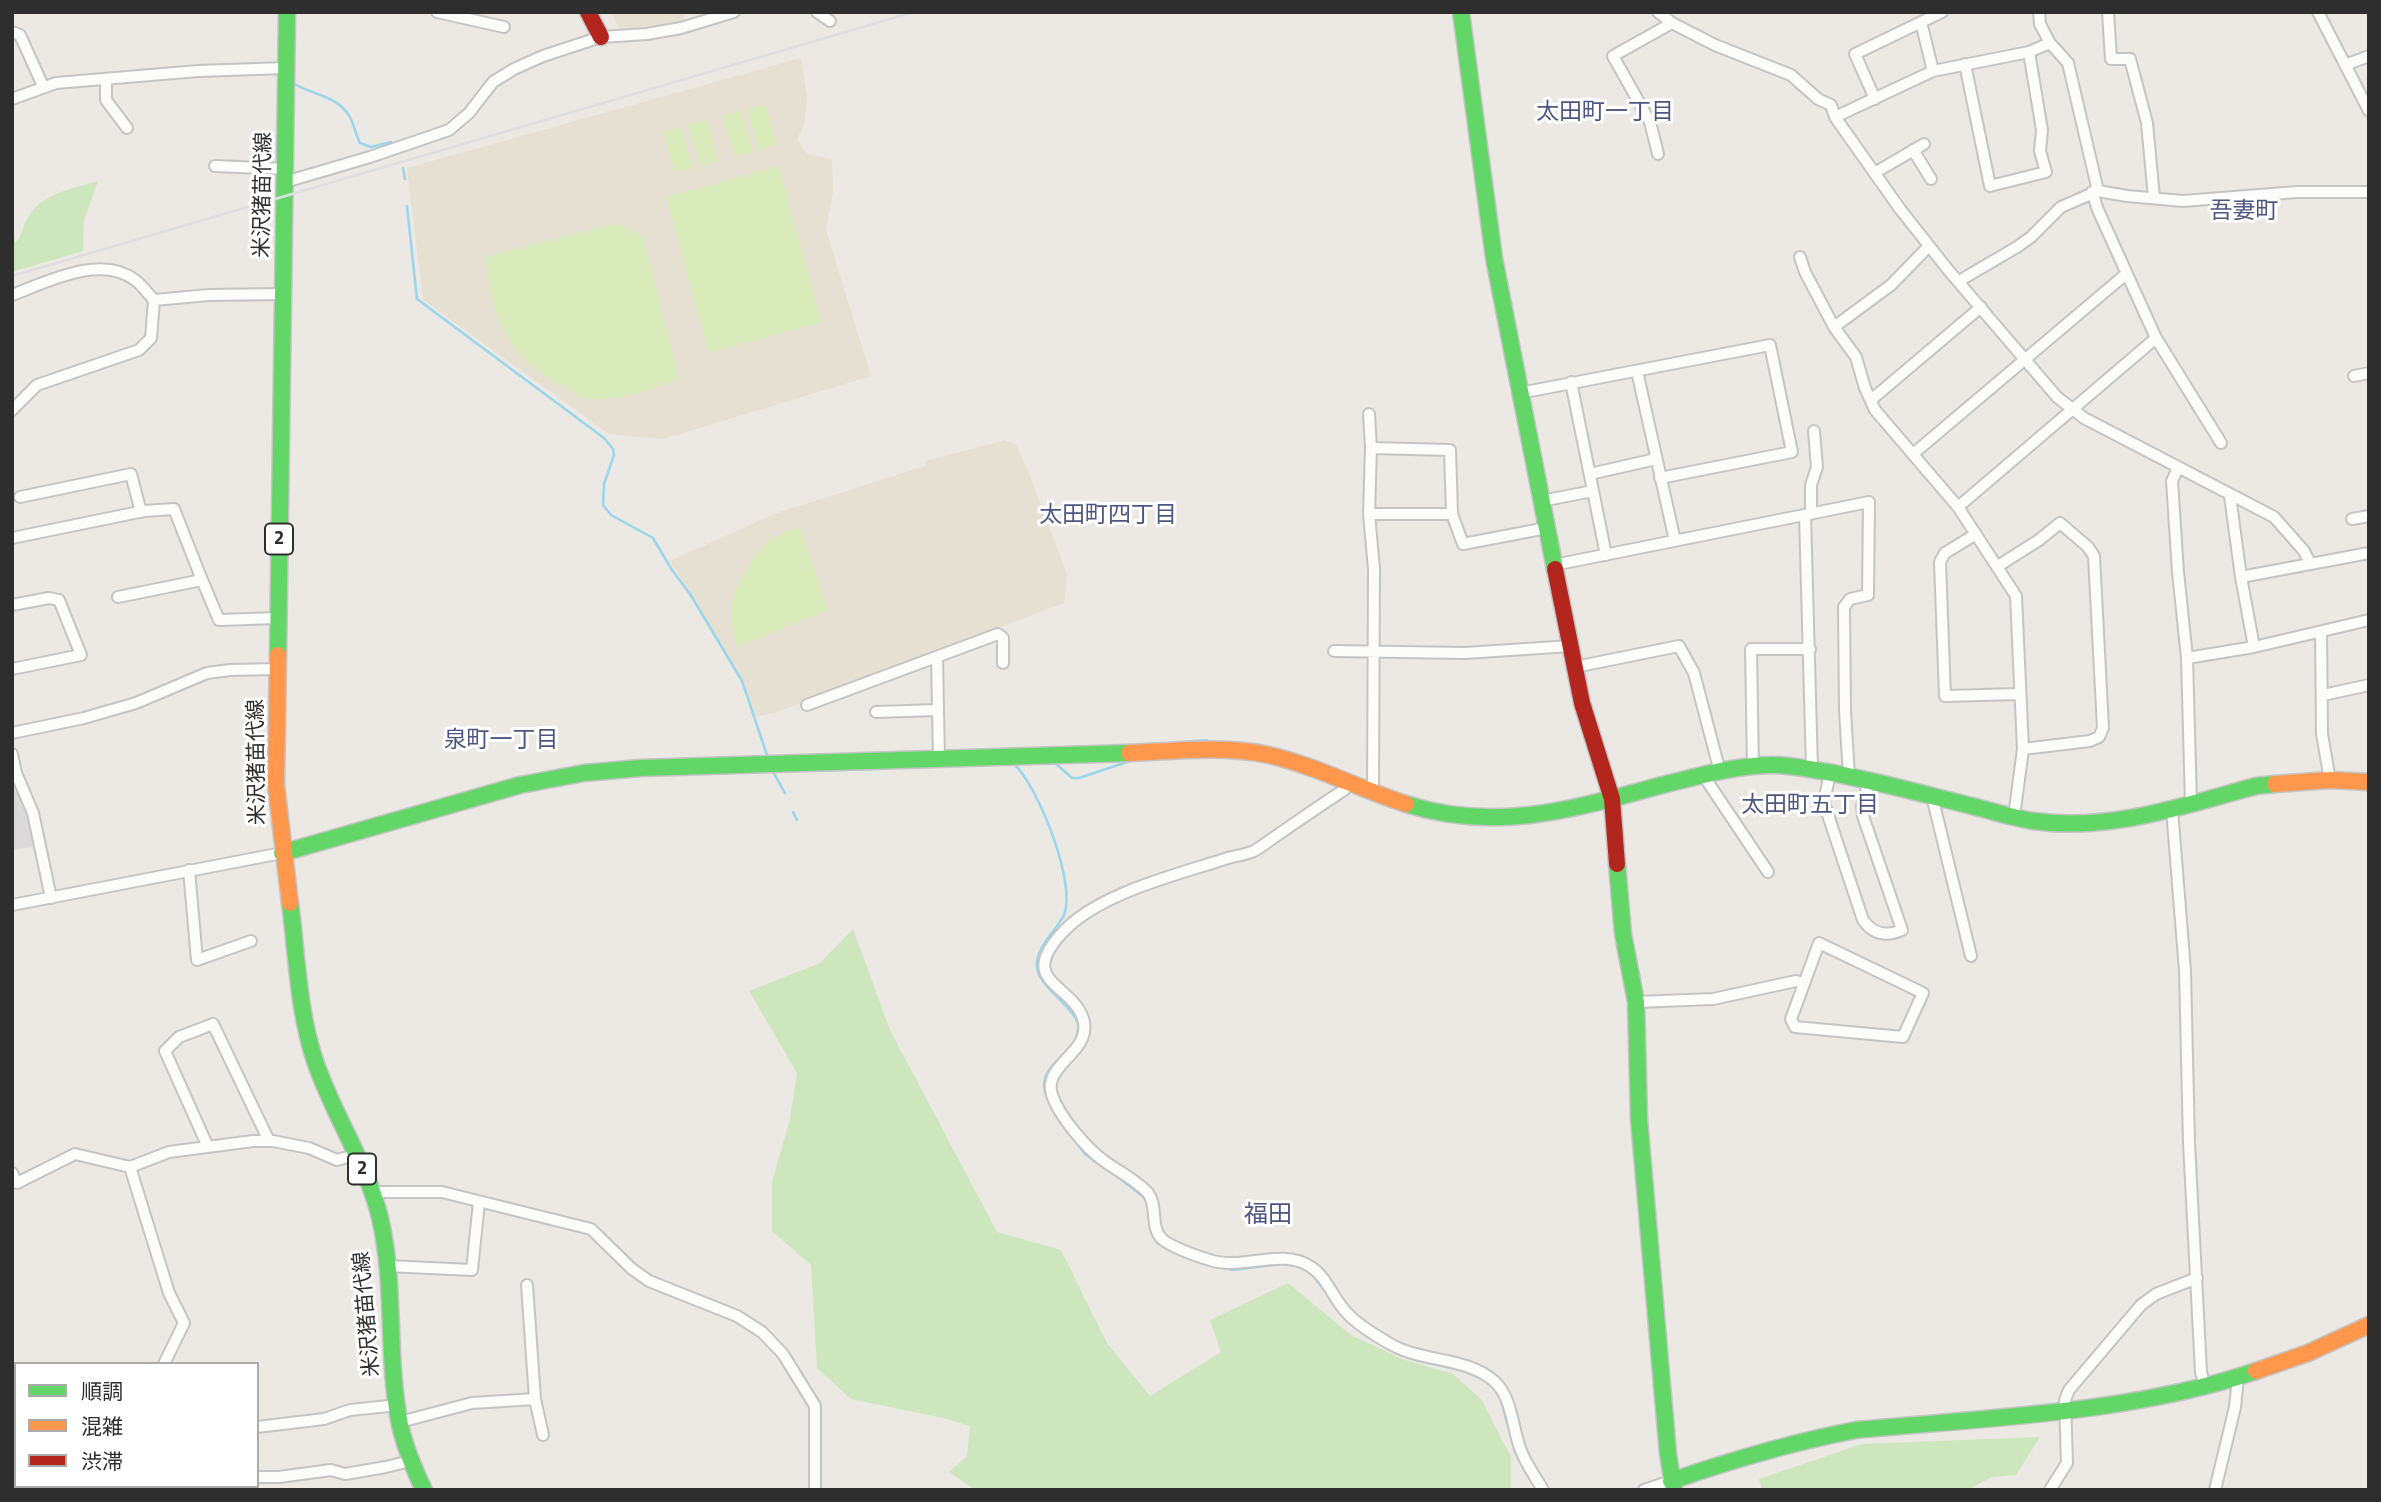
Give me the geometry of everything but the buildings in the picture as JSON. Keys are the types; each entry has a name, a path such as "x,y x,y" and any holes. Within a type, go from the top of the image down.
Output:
{"street":[{"name":"米沢猪苗代線","path":"287,12 276,785 282,853 313,1054 321,1081 373,1192 380,1220 387,1266 400,1422 418,1488"},
{"path":"437,12 504,27"},
{"path":"588,12 601,37"},
{"path":"215,166 285,175 382,153 449,130 470,113 493,82 543,57 601,37 648,34 681,28 734,12"},
{"path":"817,12 830,20"},
{"path":"1461,12 1494,258 1582,703 1612,799 1623,934 1636,1002 1639,1119 1672,1485"},
{"path":"1875,99 1855,54 1942,12"},
{"path":"2039,12 2040,24 2050,43 2068,63 2095,191 2126,274 2156,338 2221,443"},
{"path":"2108,12 2112,59 2130,59 2147,123 2154,198"},
{"path":"2318,12 2369,111"},
{"path":"1660,13 1672,23 1715,45 1791,75 1818,99 1831,105 1835,117 1929,246 2057,397 2084,418 2274,517 2304,551 2310,563"},
{"path":"1921,22 1933,71"},
{"path":"1658,154 1650,122 1613,56 1672,23"},
{"path":"12,32 20,35 43,86"},
{"path":"1835,117 1933,71 2029,52 2050,43"},
{"path":"1965,64 1990,186 2046,172 2040,151 2042,130 2029,52"},
{"path":"2345,65 2369,56"},
{"path":"12,99 56,83 198,71 286,68"},
{"path":"106,80 106,100 127,128"},
{"path":"1876,172 1924,144"},
{"path":"1913,150 1931,179"},
{"path":"1959,281 2031,237 2061,207 2095,191 2183,201 2297,192 2369,192"},
{"path":"1834,327 1891,285 1929,246"},
{"path":"1800,257 1834,327 1856,357 1875,410 1958,507 2016,596 2024,749 2014,817"},
{"path":"12,295 74,274 105,268 135,280 154,300 151,338 139,350 37,385 12,410"},
{"path":"1913,454 2126,274"},
{"path":"154,300 284,293"},
{"path":"1871,400 1980,307"},
{"path":"1958,507 2156,338"},
{"path":"1520,393 1770,345 1792,452 1660,478"},
{"path":"1637,370 1675,541"},
{"path":"2354,376 2369,373"},
{"path":"1571,382 1606,555"},
{"path":"1369,414 1369,514 1374,569 1373,791"},
{"path":"1812,769 1808,515 1816,467 1814,431"},
{"path":"1371,448 1450,450 1452,514 1463,544 1547,528"},
{"path":"1590,474 1656,459"},
{"path":"2178,468 2172,481 2187,658 2191,804"},
{"path":"20,496 131,474 141,512"},
{"path":"1541,501 1593,491"},
{"path":"2230,496 2254,647"},
{"path":"1554,565 1869,502 1868,595 1850,598 1844,607 1844,711 1849,776"},
{"path":"12,538 141,512 174,509 219,620 278,618"},
{"path":"1369,514 1452,514"},
{"path":"2352,519 2369,516"},
{"path":"1998,566 2060,523 2088,547 2094,556 2102,728 2099,737 2090,741 2024,749"},
{"path":"1976,534 1945,553 1940,562 1945,695 2020,694"},
{"path":"2241,577 2369,553"},
{"path":"118,597 202,580"},
{"path":"12,605 49,598 59,600 81,655 12,668"},
{"path":"2187,658 2254,647 2369,620"},
{"path":"2320,632 2322,734 2330,780"},
{"path":"807,705 998,634 1003,638 1003,663"},
{"path":"1334,651 1465,653 1571,646"},
{"path":"1575,667 1679,646 1694,673 1720,772"},
{"path":"1753,767 1751,649 1810,649"},
{"path":"937,656 939,760"},
{"path":"12,733 84,718 136,703 207,673 277,669"},
{"path":"2323,695 2369,685"},
{"path":"876,712 938,710"},
{"path":"12,905 282,853 498,791 562,776 640,768 1240,751 1284,760 1422,809 1487,818 1535,817 1703,775 1753,767 1790,766 1849,776 2048,824 2090,825 2172,810 2233,790 2256,786 2292,781 2369,782"},
{"path":"12,754 16,773 33,813 51,898"},
{"path":"1830,772 1824,803 1863,920 1868,927 1884,935 1893,934 1902,930 1863,816 1862,806 1869,781"},
{"path":"1703,775 1768,872"},
{"path":"1349,782 1344,790 1254,851 1108,899 1079,916 1063,931 1047,952 1045,968 1051,980 1079,1013 1084,1026 1080,1042 1051,1080 1052,1096 1090,1149 1146,1191 1153,1205 1156,1229 1163,1241 1223,1263 1236,1265 1286,1259 1302,1262 1319,1274 1347,1314 1392,1345 1476,1371 1496,1383 1507,1403 1524,1459 1543,1490"},
{"path":"1932,796 1971,956"},
{"path":"2172,810 2185,971 2188,1118 2201,1372 2205,1387"},
{"path":"189,870 197,960 251,942"},
{"path":"1819,943 1923,993 1903,1037 1795,1027 1791,1019 1804,983 1819,943"},
{"path":"1636,1002 1713,999 1796,981 1804,983"},
{"path":"208,1147 165,1051 179,1037 212,1024 269,1141"},
{"path":"12,1173 17,1183 75,1154 130,1167 169,1152 269,1141 309,1148 338,1160 355,1155"},
{"path":"130,1167 169,1293 184,1323 165,1362"},
{"path":"373,1192 442,1192 591,1229 632,1269 649,1281 737,1316 762,1332 783,1354 815,1406 815,1490"},
{"path":"387,1266 472,1270 479,1202"},
{"path":"2050,1490 2067,1463 2065,1399 2069,1390 2141,1305 2156,1294 2197,1278"},
{"path":"527,1285 535,1399 543,1435"},
{"path":"1644,1490 1672,1485 1757,1451 1820,1436 2130,1401 2205,1387 2302,1355 2369,1325"},
{"path":"2215,1490 2235,1406 2238,1378"},
{"path":"400,1422 472,1403 535,1399"},
{"path":"259,1427 324,1419 350,1410 398,1405"},
{"path":"259,1477 331,1470 345,1474 386,1468 410,1461"}],"shaded area":[{"path":"611,12 685,12 683,23 644,30 618,27"},
{"path":"801,58 807,97 804,126 797,139 808,155 832,159 833,191 826,230 871,376 663,439 609,434 423,300 407,168"},
{"path":"1005,440 1016,445 1029,473 1067,574 1064,603 777,712 756,717 743,681 670,561 774,514 925,466 926,461"},
{"path":"12,770 31,814 37,847 12,849"}],"green space":[{"path":"765,104 777,145 759,150 747,109"},
{"path":"741,111 753,152 735,157 723,116"},
{"path":"707,120 718,161 700,166 688,125"},
{"path":"681,127 693,168 675,173 663,132"},
{"path":"779,166 821,322 709,353 666,197"},
{"path":"98,181 84,220 83,251 12,272 12,222 15,243 27,219 40,203 58,193"},
{"path":"617,223 643,236 679,379 625,396 590,399 542,373 514,347 492,299 485,257"},
{"path":"800,527 828,610 737,647 731,609 734,595 743,577 767,543"},
{"path":"853,929 890,1030 997,1232 1061,1250 1107,1343 1150,1396 1221,1352 1210,1320 1288,1283 1351,1335 1402,1359 1453,1374 1481,1399 1511,1457 1511,1490 975,1490 949,1472 967,1456 970,1426 851,1399 817,1368 811,1265 772,1231 772,1182 790,1119 797,1073 749,991 820,963"},
{"path":"2040,1437 2016,1475 1992,1477 1967,1490 1762,1490 1759,1479 1862,1444"}],"waterway":[{"path":"294,84 325,97 345,110 360,143 371,147 391,142"},
{"path":"403,168 405,179"},
{"path":"407,206 417,299 604,438 613,449 614,455 604,484 603,505 611,515 653,538 690,594 742,681 767,755"},
{"path":"1171,743 1207,740"},
{"path":"1040,763 1055,763 1072,778 1079,778 1130,761"},
{"path":"1014,764 1024,776 1044,813 1065,881 1067,901 1064,915 1037,960 1043,981 1078,1023 1077,1036 1048,1071 1044,1081 1045,1093 1053,1109"},
{"path":"807,771 878,769"},
{"path":"772,770 785,793"},
{"path":"793,812 797,820"},
{"path":"1071,1135 1085,1154 1100,1165"},
{"path":"1106,1168 1145,1198"},
{"path":"1153,1235 1158,1244"},
{"path":"1211,1265 1233,1270 1280,1264"},
{"path":"1313,1275 1330,1298"},
{"path":"1413,1359 1464,1371 1484,1380"},
{"path":"12,1396 14,1400"},
{"path":"1500,1397 1515,1452 1523,1467"}],"railway":[{"path":"12,276 914,12"}],"traffic: fast":[{"path":"278,655 287,12"},
{"path":"1461,12 1494,258 1555,569"},
{"path":"282,853 520,785 584,773 640,768 1129,753"},
{"path":"1406,804 1441,813 1474,817 1539,814 1604,801 1719,771 1776,765 1864,780 2026,820 2090,823 2146,815 2256,786 2275,784"},
{"path":"1617,864 1623,934 1636,1002 1639,1119 1668,1454 1674,1490"},
{"path":"290,903 301,1003 309,1042 322,1081 367,1178 380,1218 388,1269 393,1374 400,1425 404,1442 424,1490"},
{"path":"1671,1481 1763,1452 1856,1430 2110,1405 2209,1385 2256,1371"}],"traffic: slow":[{"path":"278,655 276,785 290,903"},
{"path":"1129,753 1217,749 1269,755 1304,765 1406,804"},
{"path":"2275,784 2330,780 2369,782"},
{"path":"2256,1371 2308,1353 2369,1325"}],"traffic: jam":[{"path":"588,12 601,37"},
{"path":"1555,569 1582,703 1612,799 1617,864"}],"district":[{"name":"太田町一丁目","path":"1605,113"},
{"name":"吾妻町","path":"2244,212"},
{"name":"太田町四丁目","path":"1108,516"},
{"name":"泉町一丁目","path":"501,741"},
{"name":"太田町五丁目","path":"1810,806"},
{"name":"福田","path":"1268,1216"}]}
